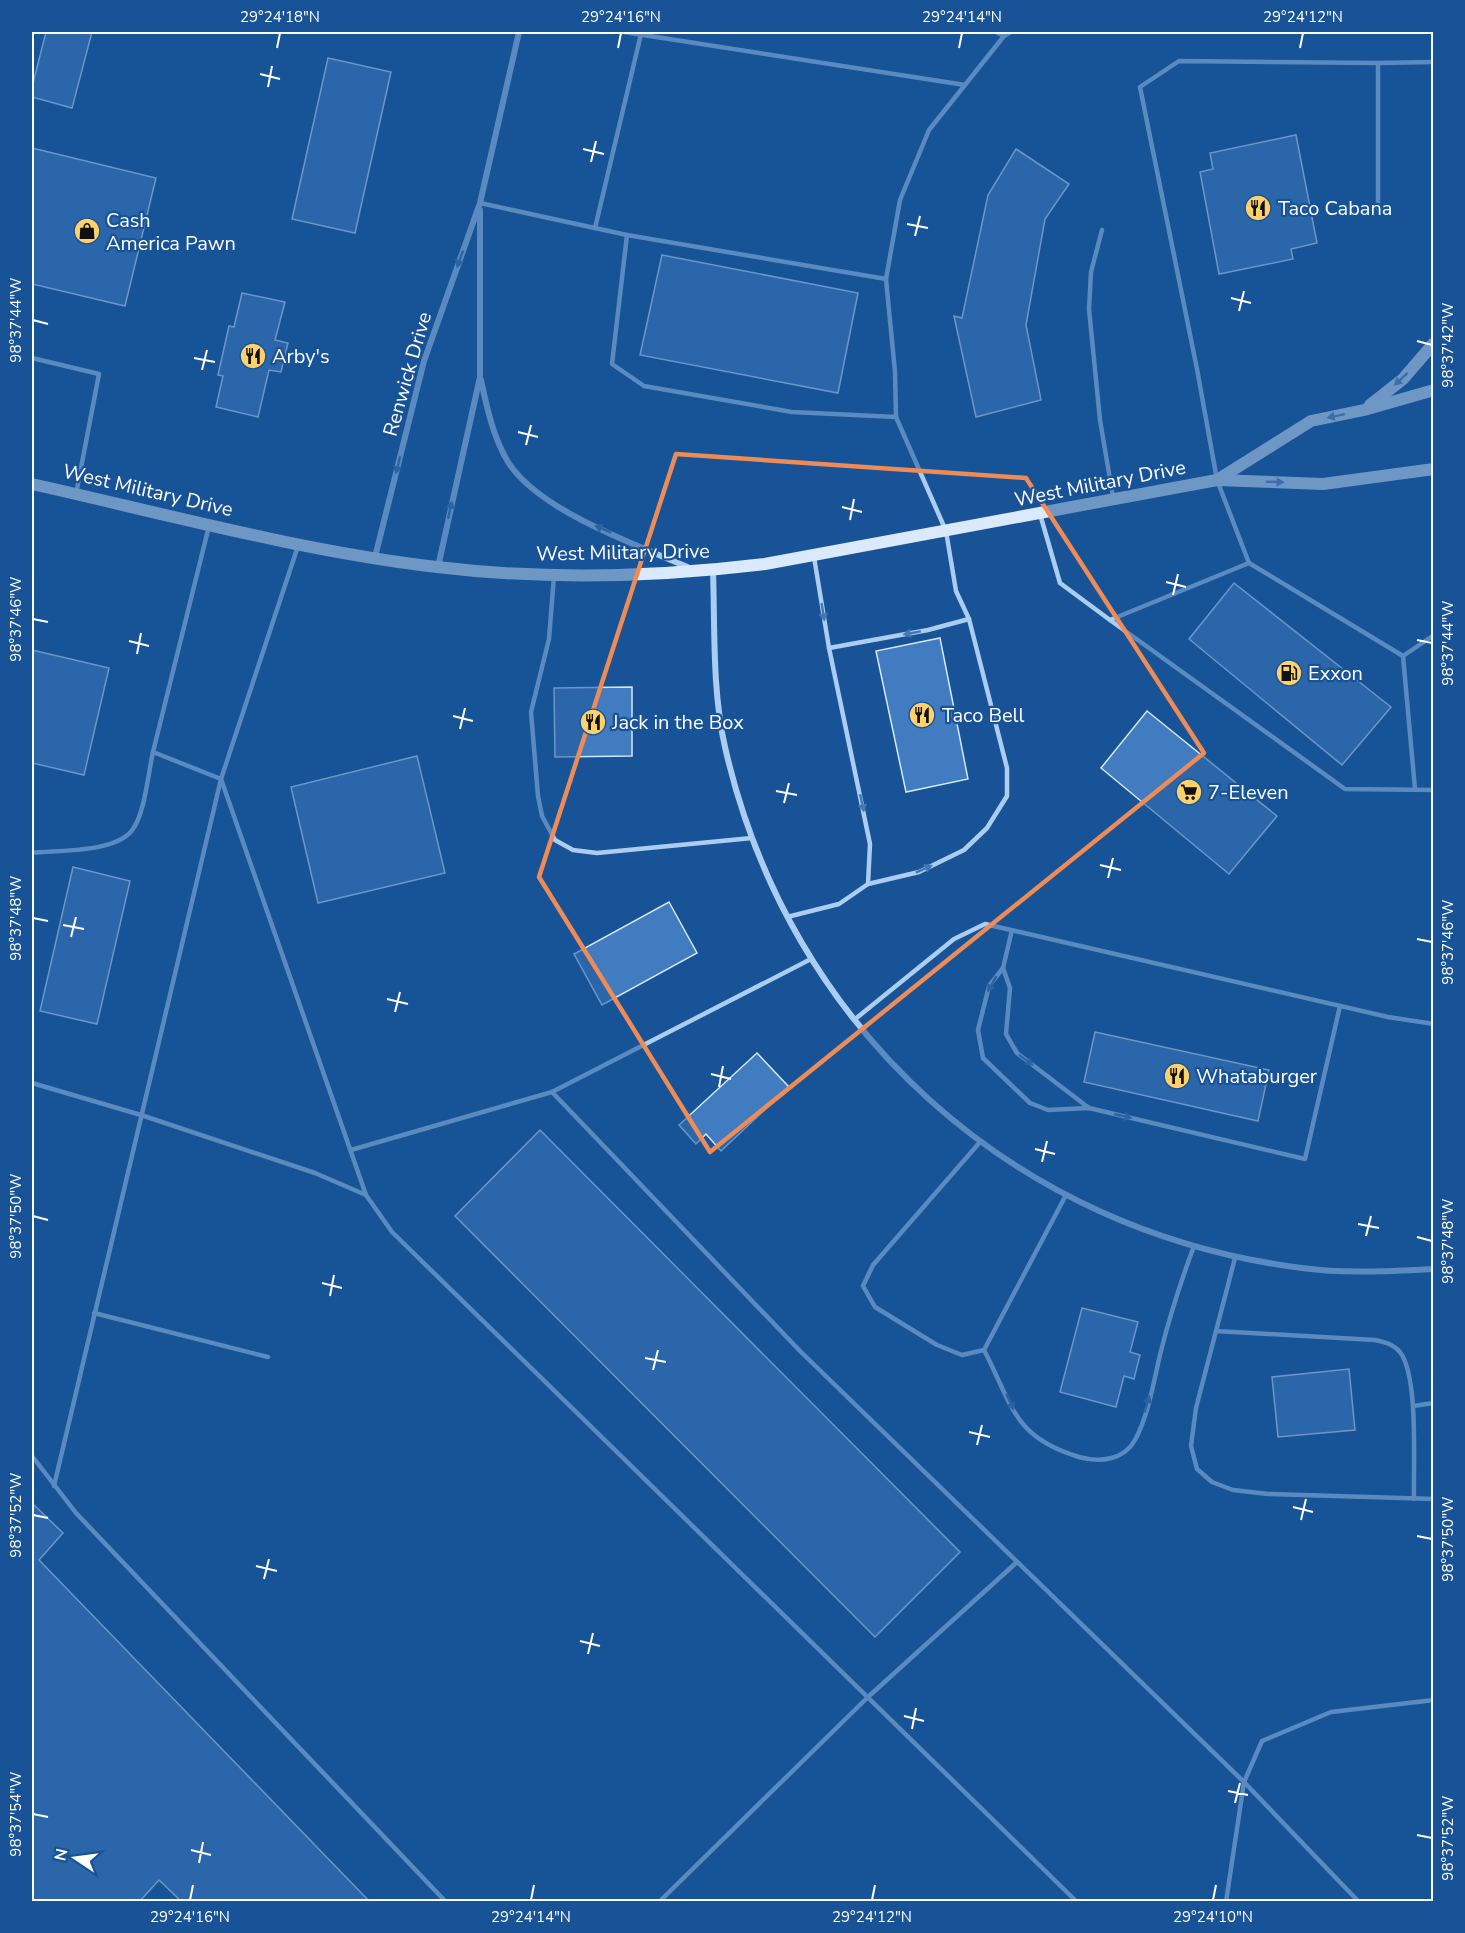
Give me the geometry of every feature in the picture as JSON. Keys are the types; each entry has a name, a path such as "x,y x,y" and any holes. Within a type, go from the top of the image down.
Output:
{"main road":[{"path":"1364,410 1403,379 1434,343"},
{"name":"West Military Drive","path":"1217,480 1311,421 1364,410 1434,390"},
{"name":"West Military Drive","path":"32,484 298,544 438,567 607,575 713,570 814,555 1217,480 1323,484 1434,469"}],"street":[{"name":"Renwick Drive","path":"375,557 424,361 480,203 519,32"},
{"name":"Renwick Drive","path":"438,567 480,377 480,203"},
{"name":"Renwick Drive","path":"480,377 497,439 509,463 537,493 586,522 695,571"},
{"path":"713,570 718,686 724,744 742,811 767,876 787,917 812,959 854,1020 880,1051 929,1101 980,1142 1041,1183 1103,1214 1194,1246 1235,1258 1304,1269 1374,1273 1434,1269"}],"lane":[{"path":"624,32 965,85"},
{"path":"996,32 1004,36"},
{"path":"787,917 839,904 868,884 919,872 964,850 987,828 1007,796 1007,768 969,619 956,591 946,531 896,417 895,372 886,279 900,200 929,130 1004,36 1011,32"},
{"path":"595,228 641,34"},
{"path":"1403,656 1249,563 1217,480 1140,87 1179,61 1434,62"},
{"path":"1378,63 1378,209"},
{"path":"480,203 627,235 886,279"},
{"path":"1102,230 1091,272 1089,309 1100,420 1113,500"},
{"path":"627,235 612,364 644,386 792,412 896,417"},
{"path":"32,358 99,374 76,494"},
{"path":"1041,514 1060,583 1345,789 1434,790"},
{"path":"32,853 102,846 126,837 137,822 210,524"},
{"path":"54,1486 221,779 298,544"},
{"path":"814,555 829,648 870,844 868,884"},
{"path":"1110,620 1249,563"},
{"path":"554,574 549,639 531,712 538,796 542,816 555,840 573,850 597,853 752,838"},
{"path":"829,648 928,630 969,619"},
{"path":"1403,656 1434,635"},
{"path":"1403,656 1415,789"},
{"path":"153,753 221,779 366,1195 392,1232 1077,1902"},
{"path":"854,1020 954,939 985,924 1340,1006 1434,1024"},
{"path":"1012,930 1003,968 989,986 978,1030 983,1058 1030,1103 1048,1110 1089,1108 1305,1159 1340,1006"},
{"path":"351,1150 552,1092 812,959"},
{"path":"1003,968 1010,988 1006,1034 1017,1053 1089,1108"},
{"path":"32,1083 141,1115 315,1173 366,1195"},
{"path":"552,1092 800,1351 1244,1782 1359,1902"},
{"path":"980,1142 873,1265 863,1286 875,1307 937,1345 962,1355 984,1350 1066,1196"},
{"path":"984,1350 1019,1422 1035,1438 1058,1450 1093,1461 1115,1458 1135,1441 1149,1399 1173,1300 1194,1246"},
{"path":"1235,1258 1196,1408 1191,1446 1197,1469 1212,1482 1233,1490 1268,1494 1434,1499"},
{"path":"94,1313 268,1357"},
{"path":"1216,1331 1375,1340 1389,1343 1401,1353 1413,1406 1414,1499"},
{"path":"1413,1406 1434,1404"},
{"path":"32,1456 76,1514 446,1902"},
{"path":"659,1902 868,1697 1017,1562"},
{"path":"1226,1902 1244,1782 1262,1741 1331,1712 1434,1700"}],"highlighted area":[{"path":"676,454 1026,478 1204,753 710,1152 539,877"}],"building":[{"path":"46,32 92,32 72,108 32,97 32,87"},
{"path":"328,58 391,72 355,233 292,219"},
{"name":"Taco Cabana","path":"1296,135 1317,243 1291,249 1293,259 1219,274 1200,172 1213,169 1210,153"},
{"name":"Cash America Pawn","path":"32,148 156,178 125,306 32,284"},
{"path":"1016,149 1069,184 1045,219 1026,325 1041,400 976,417 954,316 962,318 988,195"},
{"path":"662,255 858,293 838,393 640,355"},
{"name":"Arby's","path":"242,293 285,302 275,340 288,343 281,372 269,370 258,417 216,407 223,376 218,375 229,326 234,327"},
{"name":"Exxon","path":"1234,583 1391,707 1342,765 1189,639"},
{"name":"Taco Bell","path":"940,638 968,779 906,792 876,651"},
{"path":"32,650 109,668 84,775 32,763"},
{"name":"Jack in the Box","path":"632,687 632,756 555,757 554,688"},
{"name":"7-Eleven","path":"1147,711 1277,816 1229,874 1101,768"},
{"path":"417,756 445,873 318,903 291,787"},
{"path":"73,867 130,881 97,1024 40,1011"},
{"path":"669,902 697,953 602,1005 574,954"},
{"name":"Whataburger","path":"1095,1032 1269,1070 1258,1121 1084,1082"},
{"path":"757,1053 789,1087 721,1151 706,1134 696,1144 679,1125"},
{"path":"540,1130 960,1552 875,1637 455,1216"},
{"path":"1082,1308 1138,1322 1130,1352 1140,1355 1134,1379 1124,1376 1116,1407 1060,1392"},
{"path":"1349,1369 1355,1430 1278,1437 1272,1377"},
{"path":"32,1503 63,1533 39,1560 370,1902 182,1902 159,1880 139,1902 32,1902"}],"place":[{"name":"Taco Cabana","path":"1258,208"},
{"name":"Cash America Pawn","path":"87,231"},
{"name":"Arby's","path":"253,356"},
{"name":"Exxon","path":"1289,673"},
{"name":"Taco Bell","path":"922,715"},
{"name":"Jack in the Box","path":"593,722"},
{"name":"7-Eleven","path":"1189,792"},
{"name":"Whataburger","path":"1177,1076"}]}
